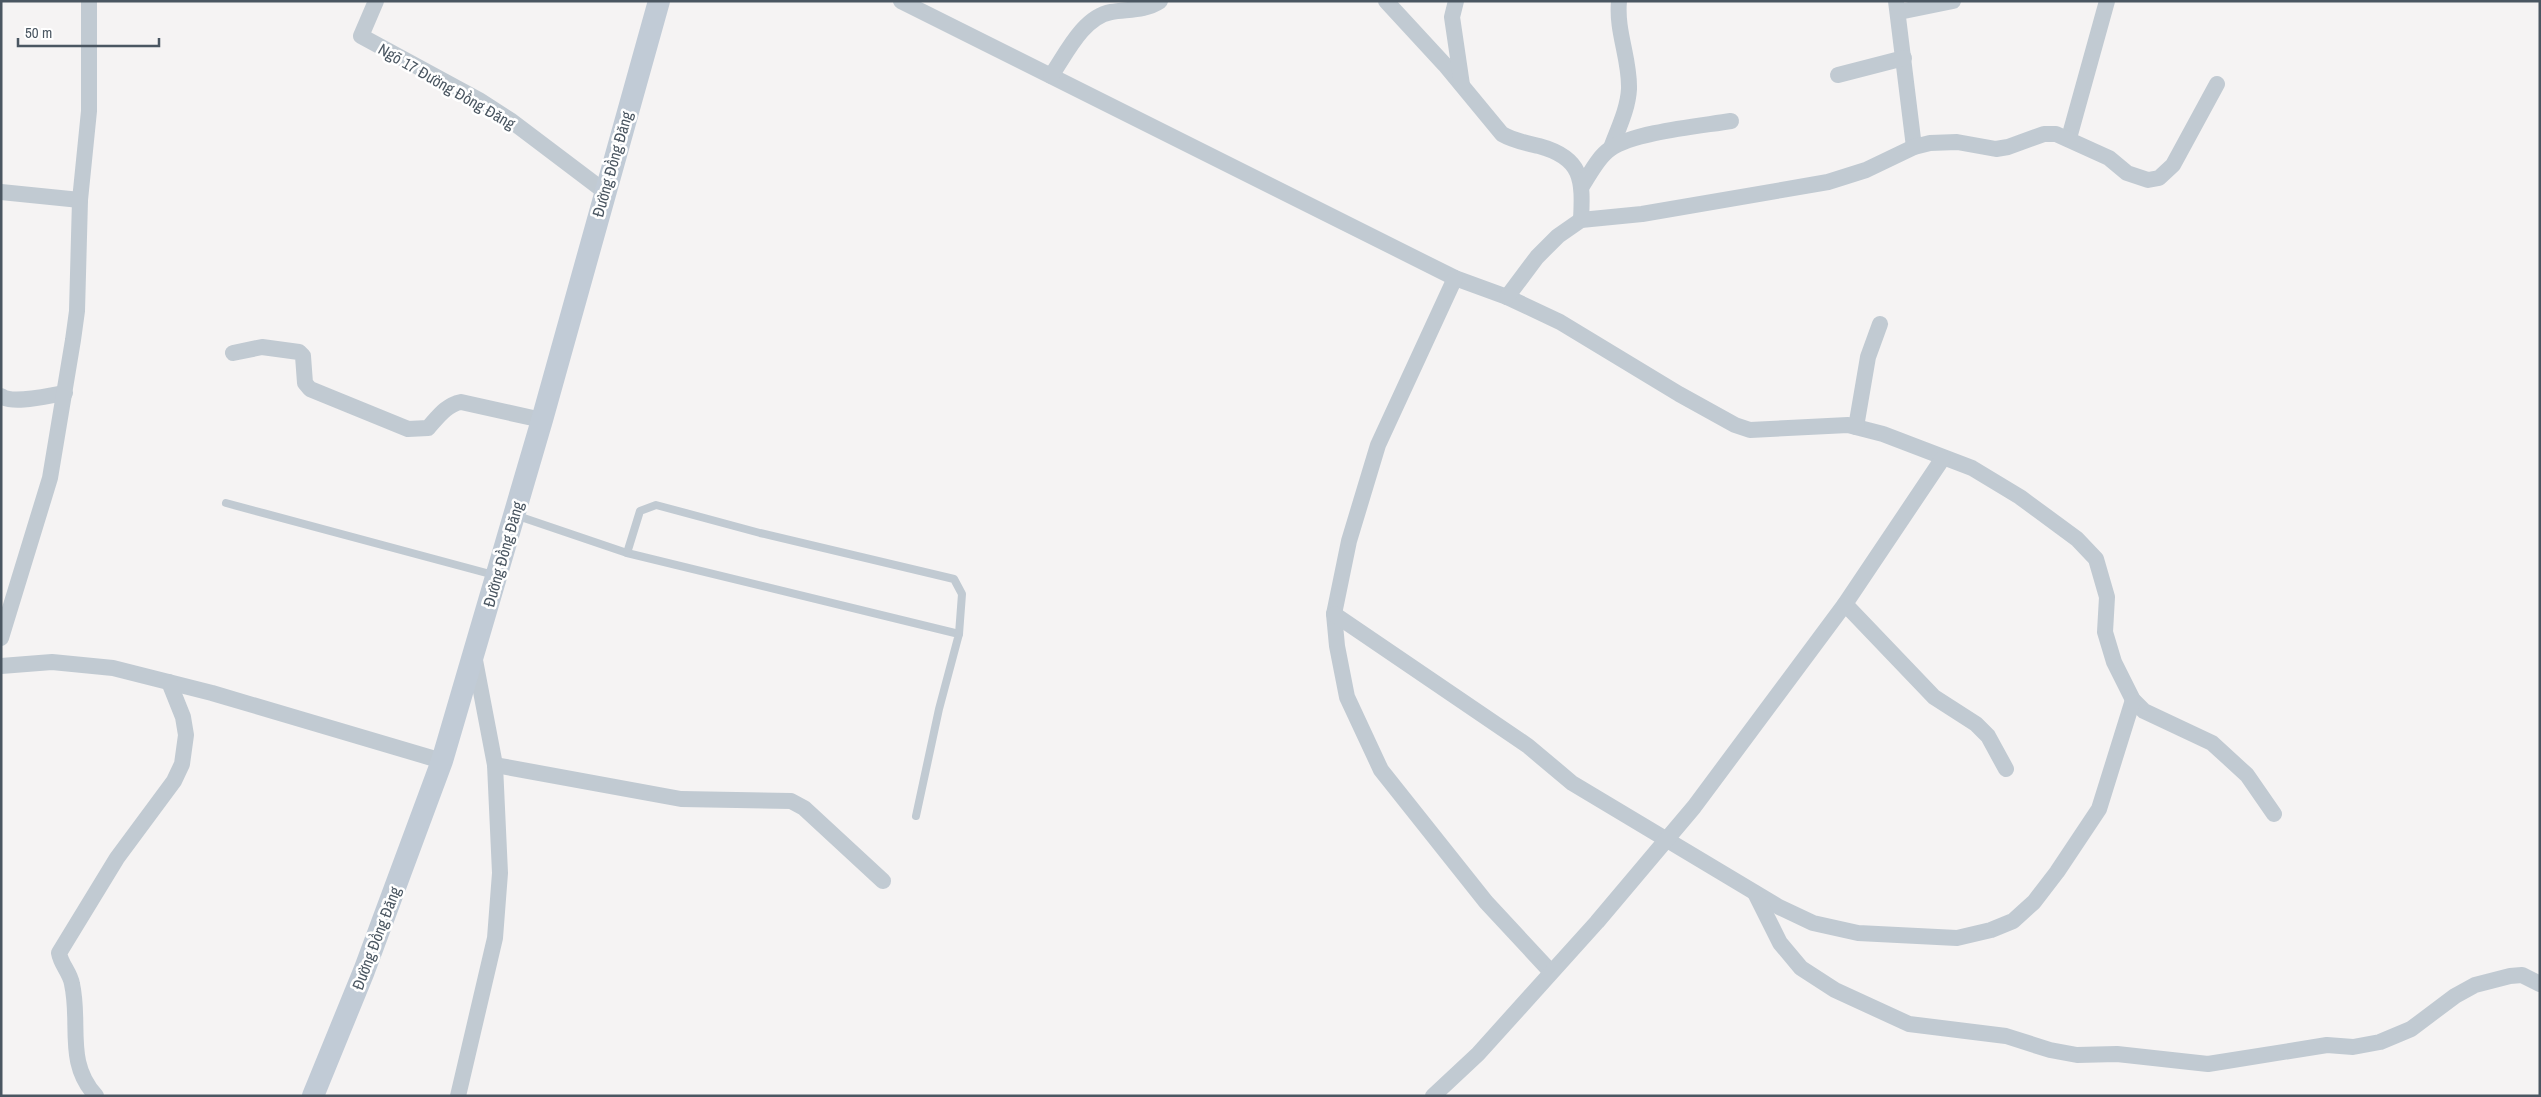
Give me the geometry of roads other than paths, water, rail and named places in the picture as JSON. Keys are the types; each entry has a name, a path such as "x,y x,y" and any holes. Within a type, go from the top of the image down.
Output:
{"main road":[{"name":"Đường Đồng Đăng","path":"313,1096 364,971 442,761 542,420 604,191 659,1"}],"street":[{"path":"1,638 50,478 77,311 80,200 89,111 89,1"},
{"name":"Ngõ 17 Đường Đồng Đăng","path":"376,1 361,36 487,105 604,191"},
{"path":"901,1 1455,278 1507,297 1560,322 1679,394 1735,425 1750,430 1856,427 1884,434 1982,473 2020,497 2077,539 2096,559 2106,591 2106,632 2114,662 2133,700 2144,711 2212,743 2247,775 2274,814"},
{"path":"1051,76 1075,40 1101,15 1151,7 1160,1"},
{"path":"1386,1 1462,84 1502,134 1555,151 1567,158 1577,169 1582,186 1581,220"},
{"path":"1456,1 1452,18 1462,84"},
{"path":"1611,148 1626,109 1629,88 1617,18 1619,1"},
{"path":"1914,147 1898,7 1954,1"},
{"path":"2069,138 2107,1"},
{"path":"1838,75 1904,58"},
{"path":"1507,297 1536,257 1558,236 1581,220 1642,214 1828,182 1866,170 1914,147 1930,143 1957,142 1996,149 2008,147 2044,134 2056,134 2069,138 2109,158 2127,173 2148,180 2159,178 2173,165 2217,84"},
{"path":"1582,186 1603,154 1611,148 1640,138 1732,121"},
{"path":"1,192 80,200"},
{"path":"1455,278 1378,445 1349,541 1334,614 1337,646 1347,697 1381,770 1486,902 1551,972"},
{"path":"1856,427 1868,357 1880,324"},
{"path":"233,353 262,347 299,352 304,356 305,383 310,389 408,429 428,428 446,409 453,404 461,402 542,420"},
{"path":"1,396 4,398 20,399 65,393"},
{"path":"1433,1096 1478,1054 1597,922 1668,839 1741,747 1845,604 1943,458"},
{"path":"1845,604 1934,698 1976,724 1988,736 2006,769"},
{"path":"1334,614 1528,746 1572,783 1755,893 1813,923 1858,933 1957,938 1991,930 2013,921 2034,902 2057,872 2099,809 2133,700"},
{"path":"458,1096 496,938 500,873 495,765 474,654"},
{"path":"1,666 52,662 113,668 212,693 442,761"},
{"path":"96,1096 84,1081 77,1060 74,991 70,977 60,961 61,947 81,919 117,858 174,781 182,764 186,735 183,717 169,682"},
{"path":"495,765 681,799 791,801 804,808 884,881"},
{"path":"1755,893 1780,944 1801,968 1834,990 1909,1024 2006,1036 2050,1050 2077,1055 2117,1054 2208,1064 2327,1044 2353,1047 2380,1042 2411,1029 2455,996 2475,985 2510,976 2522,975 2540,984"}],"lane":[{"path":"226,503 496,575"},
{"path":"628,553 640,511 656,505 760,533 954,579 962,594 960,634 939,709 916,816"},
{"path":"514,515 628,553 960,634"}]}
